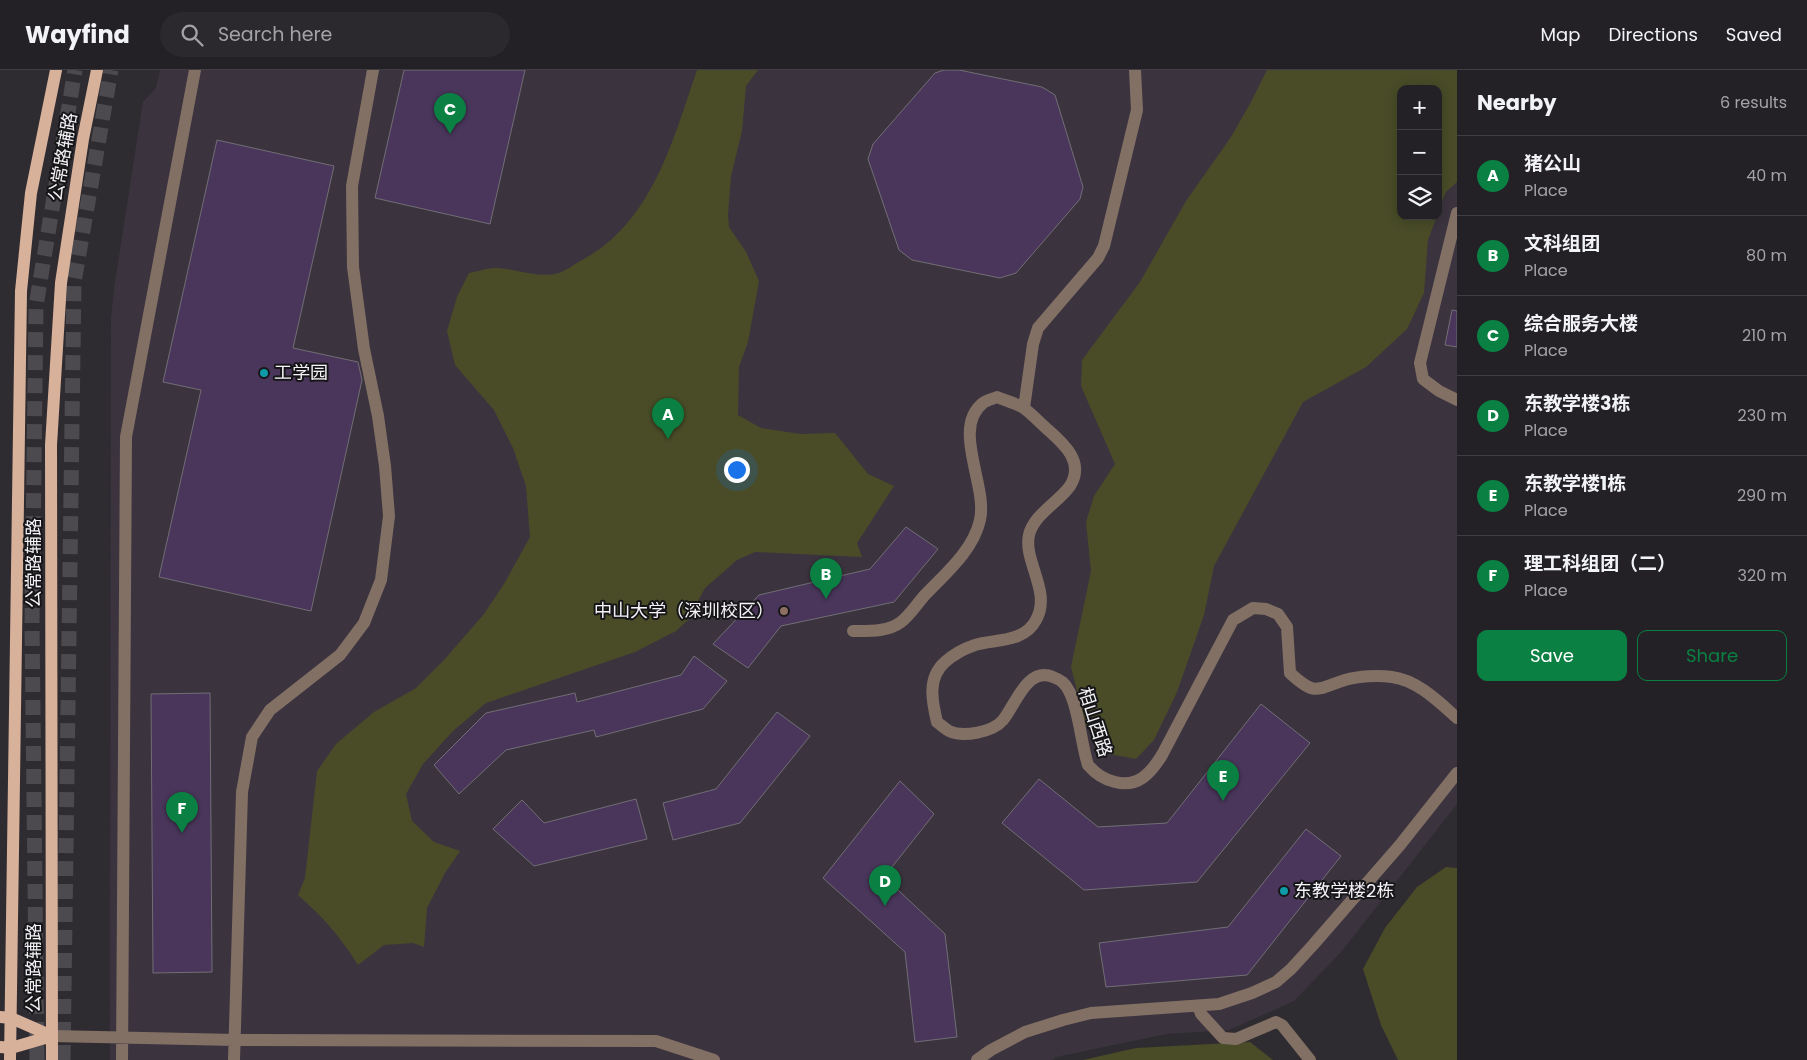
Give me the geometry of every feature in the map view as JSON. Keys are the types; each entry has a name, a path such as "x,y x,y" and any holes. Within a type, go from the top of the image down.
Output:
{"main road":[{"name":"公常路辅路","path":"7,1052 5,1017 21,292 31,193 56,70"},
{"name":"公常路辅路","path":"52,1060 51,445 61,282 83,140 97,70"},
{"path":"5,1017 52,1036"},
{"path":"7,1052 52,1036"}],"lane":[{"path":"122,1060 126,437 195,70"},
{"path":"234,1060 242,792 252,737 270,710 340,655 364,623 381,580 389,516 386,474 378,416 364,349 353,267 352,186 374,70"},
{"path":"1024,408 1033,344 1038,328 1098,258 1104,246 1136,110 1134,70"},
{"path":"1457,213 1420,363 1423,379 1439,391 1457,400"},
{"name":"相山西路","path":"853,632 876,631 901,622 967,549 975,535 981,518 980,493 969,430 974,415 983,403 997,397 1024,408 1068,448 1076,464 1075,477 1061,497 1040,516 1029,536 1029,548 1041,594 1036,621 1026,631 1012,639 976,645 954,654 940,667 935,676 931,697 937,722 951,732 970,734 983,732 995,727 1003,720 1028,683 1035,676 1049,675 1062,681 1070,692 1088,765 1094,773 1106,780 1122,784 1134,783 1145,777 1162,755 1233,620 1253,608 1266,609 1278,614 1287,627 1290,673 1309,687 1321,689 1346,680 1393,677 1427,692 1457,718"},
{"path":"977,1060 991,1050 1026,1032 1063,1020 1091,1013 1219,1004 1235,1000 1276,982 1291,969 1400,845 1457,773"},
{"path":"1198,1006 1201,1014 1224,1038 1236,1039 1276,1022 1282,1025 1310,1060"},
{"path":"52,1036 235,1040 656,1041 714,1060"}],"shaded area":[{"name":"中山大学（深圳校区）","path":"160,70 1457,70 1457,804 1342,951 1294,1001 1229,1030 1166,1034 1056,1057 1052,1060 110,1060 111,319 143,102 156,88"}],"green space":[{"path":"697,70 758,70 746,86 742,131 731,176 728,215 729,227 746,252 759,281 748,342 739,367 738,415 761,428 801,434 835,433 868,474 894,486 857,543 862,557 755,552 737,560 705,588 688,620 676,631 635,652 486,703 453,731 423,764 406,794 412,821 434,842 460,851 445,873 427,908 424,947 413,943 384,945 358,965 331,927 298,895 305,878 317,771 336,744 374,712 416,688 444,660 484,614 504,584 530,537 526,486 513,448 494,410 455,365 447,331 457,297 469,273 503,268 551,275 571,267 606,244 626,225 643,202 657,177 669,151"},
{"path":"1267,70 1457,70 1457,182 1446,192 1442,202 1442,85 1397,85 1397,220 1436,220 1428,240 1424,293 1407,329 1366,367 1303,402 1214,566 1204,615 1177,692 1154,740 1136,759 1109,754 1086,726 1071,667 1091,571 1086,522 1094,496 1115,464 1081,386 1082,360 1140,282 1186,201 1231,137"},
{"path":"1446,867 1457,868 1457,1060 1398,1060 1381,1025 1363,969 1385,928 1417,887"},
{"path":"1250,1042 1273,1060 1083,1060 1136,1048"}],"building":[{"path":"404,70 525,70 490,224 375,198"},
{"path":"944,70 959,70 1042,87 1055,95 1083,187 1080,199 1016,273 1000,278 912,260 899,250 868,159 873,144 935,73"},
{"name":"工学园","path":"217,140 334,166 293,348 358,362 362,380 311,611 159,577 201,390 163,382"},
{"path":"1452,310 1457,311 1457,347 1445,345"},
{"path":"906,527 938,549 894,602 781,626 748,668 713,644 759,595 870,569"},
{"path":"694,656 727,681 703,709 596,737 594,730 506,750 459,794 434,765 486,713 575,693 577,702 681,675"},
{"path":"210,693 212,972 153,973 151,694"},
{"path":"1261,704 1310,743 1197,882 1084,890 1002,823 1039,779 1098,827 1167,823"},
{"path":"777,712 810,736 740,823 673,840 663,803 716,789"},
{"path":"900,781 934,814 884,877 945,934 957,1037 915,1042 905,952 823,878"},
{"path":"636,799 647,839 534,866 493,829 522,800 544,823"},
{"name":"东教学楼2栋","path":"1306,829 1341,856 1247,975 1106,987 1099,943 1228,927"}],"tunnel":[{"path":"37,1060 32,624 36,306 75,70"},
{"path":"63,1060 74,282 111,70"}],"place":[{"name":"综合服务大楼","path":"450,134"},
{"name":"工学园","path":"264,373"},
{"name":"猪公山","path":"668,439"},
{"name":"文科组团","path":"826,599"},
{"name":"中山大学（深圳校区）","path":"784,611"},
{"name":"东教学楼1栋","path":"1223,801"},
{"name":"理工科组团（二）","path":"182,833"},
{"name":"东教学楼2栋","path":"1284,891"},
{"name":"东教学楼3栋","path":"885,906"}]}
